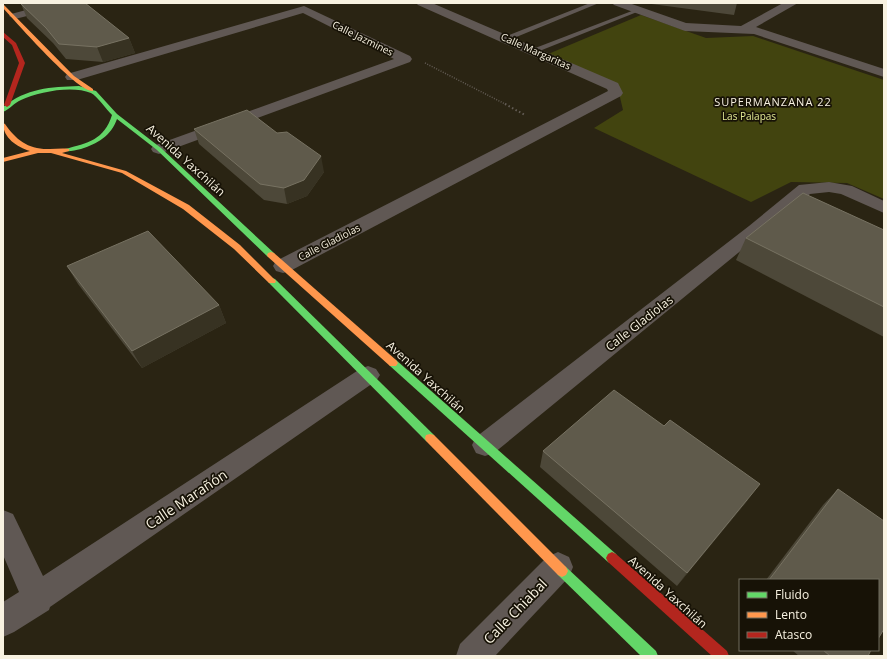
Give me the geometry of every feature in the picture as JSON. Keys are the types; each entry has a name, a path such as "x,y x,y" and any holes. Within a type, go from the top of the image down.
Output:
{"main road":[{"path":"3,5 72,77 91,90"},
{"path":"3,34 14,44 22,63 5,108"},
{"path":"5,108 22,97 45,90 64,88 91,90"},
{"name":"Avenida Yaxchilán","path":"91,90 115,115 159,149 283,266 722,656"},
{"path":"3,125 13,141 27,149 53,152 72,149 99,139 113,127 115,123 115,115"},
{"path":"3,160 36,151"},
{"path":"53,152 124,172 186,206 237,247 368,375 558,567 651,656"}],"street":[{"path":"15,16 67,3"},
{"name":"Calle Margaritas","path":"422,3 534,50 613,86 616,93 588,107"},
{"path":"618,3 685,27 705,29 745,28 755,30 884,73"},
{"path":"745,28 792,3"},
{"name":"Calle Jazmines","path":"72,77 304,9 405,59"},
{"name":"Calle Jazmines","path":"159,149 405,59"},
{"name":"Calle Gladiolas","path":"283,266 588,107"},
{"name":"Calle Gladiolas","path":"485,445 756,230 805,189 829,187 846,190 884,208"},
{"name":"Calle Marañón","path":"3,621 38,599 368,375"},
{"path":"3,523 38,599"},
{"name":"Calle Chiabal","path":"472,656 558,567"}],"lane":[{"path":"506,38 596,3"},
{"path":"534,50 639,10"}],"path":[{"path":"405,59 418,60 549,128"}],"green space":[{"name":"Las Palapas","path":"641,15 706,38 753,36 884,80 884,199 847,183 791,182 751,202 594,128 623,110 619,93 541,57"}],"building":[{"path":"85,3 129,38 97,47 59,44 46,28 21,4"},
{"path":"247,110 277,133 287,132 321,156 304,180 284,188 260,184 194,129"},
{"path":"803,193 884,230 884,307 746,238"},
{"path":"148,231 219,305 132,351 67,266"},
{"path":"614,390 664,426 670,420 760,484 687,573 543,451"},
{"path":"838,489 884,521 884,629 879,637 879,579 770,579"},
{"path":"824,651 870,651 868,656 830,656"}],"traffic: fast":[{"path":"3,110 17,99 35,92 54,89 79,88 94,92 115,115 112,123 103,136 97,140 83,146 67,150"},
{"path":"115,115 159,149 271,255"},
{"path":"272,281 430,438"},
{"path":"393,363 612,558"},
{"path":"562,571 651,656"}],"traffic: slow":[{"path":"3,5 72,77 91,90"},
{"path":"3,125 8,134 22,145 30,149 38,151 67,150"},
{"path":"3,160 36,151"},
{"path":"53,152 124,172 186,207 237,247 272,281"},
{"path":"271,255 393,363"},
{"path":"430,438 562,571"}],"traffic: jam":[{"path":"3,34 14,44 22,63 7,105"},
{"path":"612,558 722,656"}],"district":[{"name":"SUPERMANZANA 22","path":"773,101"}]}
